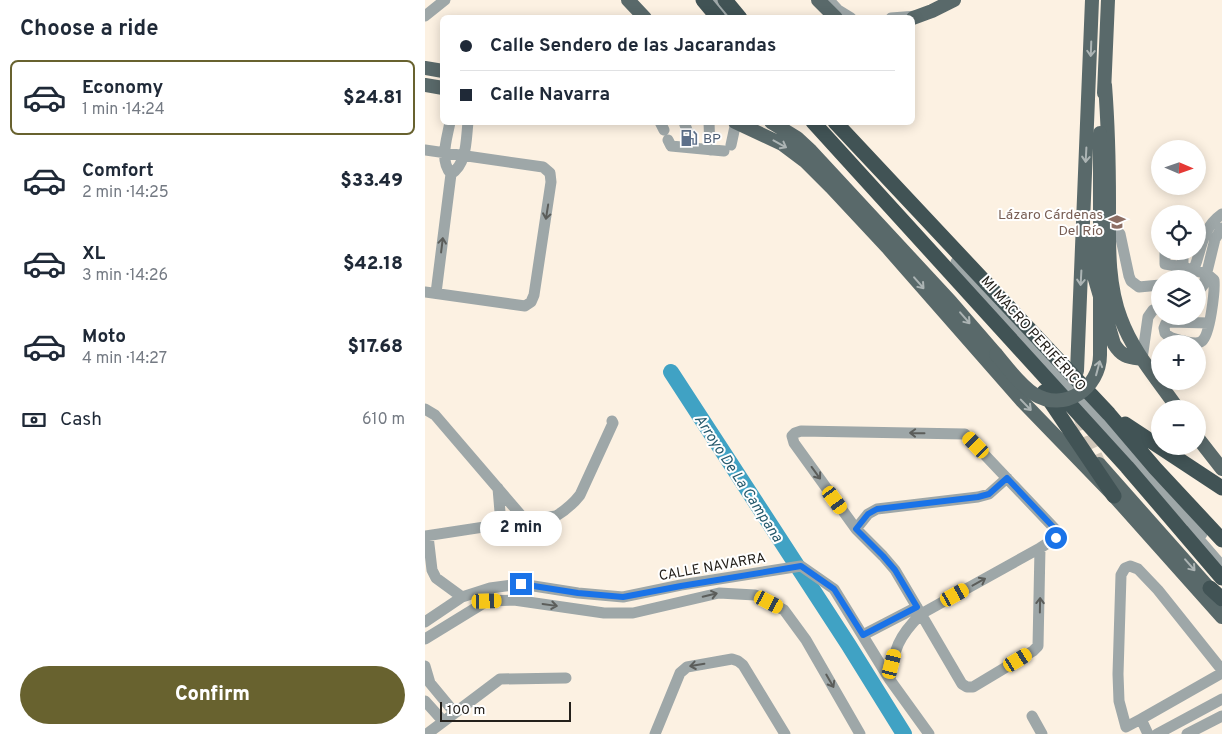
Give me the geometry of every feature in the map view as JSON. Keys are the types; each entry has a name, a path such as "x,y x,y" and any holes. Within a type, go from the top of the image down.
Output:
{"highway":[{"path":"703,0 716,15"},
{"path":"725,0 738,15"},
{"path":"816,125 901,221 1127,467 1222,578"},
{"path":"838,125 1109,414 1155,468 1222,540"},
{"path":"1003,330 1114,496"},
{"path":"1109,414 1222,488"},
{"path":"1210,588 1222,599"}],"main road":[{"path":"628,0 642,15"},
{"path":"818,0 833,15"},
{"path":"915,17 954,0"},
{"path":"1077,371 1093,0"},
{"path":"776,125 797,138 811,151 951,302 1027,389 1049,400 1067,399 1078,394 1091,383 1097,373 1100,355 1100,133 1105,85 1109,0"},
{"path":"425,68 440,70"},
{"path":"425,85 440,88"},
{"path":"1105,85 1108,132 1109,222 1114,298 1126,331 1142,359 1172,400"},
{"path":"740,125 782,144 806,162 887,247 1022,401 1114,496 1222,617"},
{"path":"1084,212 1095,276 1114,344 1119,353 1128,357 1142,359"},
{"path":"1206,449 1222,470"},
{"path":"1099,464 1222,603"}],"street":[{"path":"425,16 445,0"},
{"path":"712,0 725,15"},
{"path":"718,0 731,15"},
{"path":"829,0 838,10 846,15"},
{"path":"450,125 445,162 451,174"},
{"path":"425,150 463,156 543,167 550,173 551,182 534,295 531,302 525,306 430,292 451,174 461,164 463,156 468,125"},
{"path":"709,125 710,150"},
{"path":"664,131 671,146 693,146 710,150 727,148 735,125"},
{"name":"MI MACRO PERIFÉRICO","path":"826,125 1222,566"},
{"name":"MI MACRO PERIFÉRICO","path":"832,125 1222,555"},
{"path":"1190,270 1214,219 1222,214"},
{"path":"1109,222 1120,234 1131,281 1139,287 1151,286"},
{"path":"1206,277 1215,239 1222,228"},
{"path":"1165,260 1165,264 1183,270"},
{"path":"1207,274 1214,280 1213,304 1209,323"},
{"path":"1206,300 1213,304"},
{"path":"1142,359 1148,317 1151,313"},
{"path":"425,409 435,415 525,520"},
{"path":"462,597 436,578 432,570 426,536 556,516 575,502 580,495 613,423 612,421"},
{"path":"863,635 919,610 1041,548 1056,538 1056,530 965,434 801,431 795,433 793,436 794,443 856,529 895,570 919,610 962,684 967,687 973,687 1033,651 1038,646 1041,548"},
{"path":"856,529 868,514 877,509 978,497 989,494 1007,478"},
{"path":"498,488 501,524"},
{"path":"1130,566 1138,569 1209,652 1222,672 1202,685 1126,727 1119,701 1118,643 1121,575 1125,568 1130,566"},
{"name":"CALLE NAVARRA","path":"426,619 462,597 490,588 521,584 578,593 623,597 797,567 834,589 890,680 929,734"},
{"path":"754,574 746,578 744,587 746,591 755,595"},
{"name":"CALLE NAVARRA","path":"425,640 487,601 513,600 604,613 633,612 719,593 755,595 784,610 806,640 860,734"},
{"path":"890,680 898,641 919,610"},
{"path":"655,734 680,673 687,667 738,660 743,665 785,734"},
{"path":"425,666 430,683 455,712"},
{"path":"427,734 500,679 566,678"},
{"path":"1187,734 1220,717 1211,705 1202,685"},
{"path":"1157,734 1222,699"},
{"path":"425,702 443,721"},
{"path":"1032,716 1042,734"},
{"path":"1141,720 1148,734"}],"waterway":[{"name":"Arroyo De La Campana","path":"671,372 848,644 904,734"}],"tunnel":[{"path":"1080,416 1099,464"}],"place":[{"name":"BP","path":"689,138"},
{"name":"Lázaro Cárdenas Del Río","path":"1117,222"}],"route":[{"path":"521,584 578,593 623,597 801,566 834,589 863,635 917,607 895,570 856,529 868,514 877,509 978,497 989,494 1007,478 1056,530 1056,538"}]}
